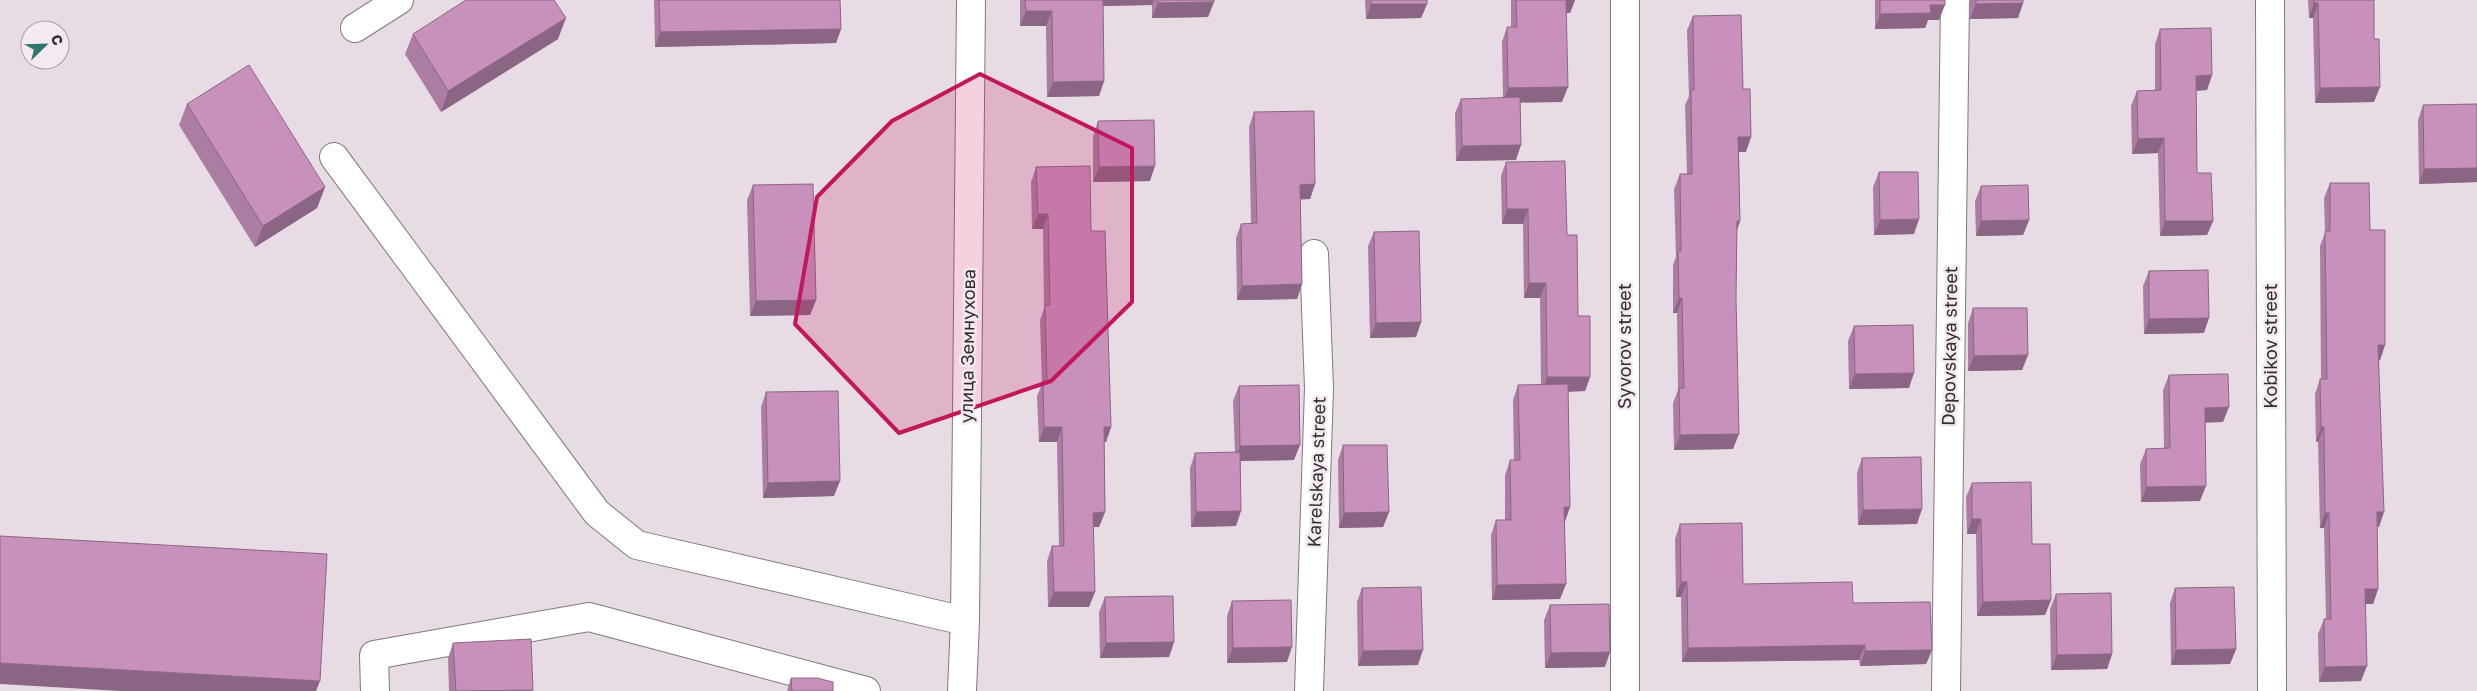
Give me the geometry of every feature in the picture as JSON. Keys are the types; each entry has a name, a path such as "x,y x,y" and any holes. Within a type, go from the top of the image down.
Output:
{"street":[{"path":"355,28 400,0"},
{"name":"улица Земнухова","path":"962,691 965,621 971,0"},
{"name":"Syvorov street","path":"1625,0 1625,691"},
{"name":"Depovskaya street","path":"1946,691 1954,0"},
{"name":"Kobikov street","path":"2270,0 2272,691"},
{"path":"334,157 597,513 638,545 965,621"},
{"name":"Karelskaya street","path":"1309,691 1320,388 1314,254"},
{"path":"375,691 374,655 589,617 866,691"}],"highlighted area":[{"path":"980,74 1132,148 1132,302 1051,381 899,433 795,324 817,197 892,121"}],"building":[{"path":"466,0 554,0 566,18 448,91 413,34"},
{"path":"659,0 840,0 841,29 660,32"},
{"path":"1025,0 1103,0 1104,81 1053,82 1052,11 1026,11"},
{"path":"1158,0 1214,0 1214,2 1158,3"},
{"path":"1371,0 1427,0 1427,4 1371,4"},
{"path":"1516,0 1566,0 1568,87 1508,88 1507,27 1517,27"},
{"path":"1880,0 1945,0 1945,5 1930,5 1931,13 1880,14"},
{"path":"1976,0 2023,0 2023,3 1976,4"},
{"path":"2314,0 2374,0 2374,39 2379,39 2380,87 2320,88 2318,3 2314,3"},
{"path":"1741,15 1743,89 1750,89 1751,137 1738,137 1740,221 1737,221 1736,298 1739,434 1680,435 1679,388 1684,388 1682,298 1679,298 1678,251 1681,251 1680,174 1692,174 1691,90 1694,90 1693,16"},
{"path":"2211,28 2212,75 2196,76 2197,173 2211,173 2213,221 2165,221 2164,138 2138,139 2137,91 2161,90 2160,29"},
{"path":"249,65 325,187 263,226 187,104"},
{"path":"1520,97 1521,145 1462,146 1461,99"},
{"path":"2477,104 2477,168 2424,169 2423,105"},
{"path":"1314,111 1315,184 1300,185 1302,284 1242,286 1241,224 1257,223 1254,112"},
{"path":"1154,120 1155,166 1099,167 1098,121"},
{"path":"1565,161 1567,235 1577,235 1578,316 1590,316 1590,377 1547,377 1546,283 1529,283 1528,209 1507,209 1506,162"},
{"path":"1090,166 1091,231 1105,231 1111,427 1104,427 1105,512 1093,513 1095,592 1054,592 1052,546 1064,546 1062,427 1044,427 1043,381 1047,381 1045,305 1050,305 1048,214 1038,214 1036,167"},
{"path":"1879,172 1918,172 1919,219 1880,220"},
{"path":"2330,183 2369,183 2370,230 2385,230 2385,345 2378,345 2384,512 2377,512 2378,589 2365,589 2367,666 2325,667 2324,619 2331,619 2329,513 2325,513 2324,427 2321,427 2320,379 2327,379 2325,231 2330,231"},
{"path":"813,184 816,300 756,301 753,185"},
{"path":"2028,185 2029,220 1981,221 1981,186"},
{"path":"1419,231 1421,322 1376,323 1374,232"},
{"path":"2208,270 2209,318 2149,319 2149,271"},
{"path":"1973,308 2027,308 2028,355 1974,356"},
{"path":"1913,325 1914,373 1855,374 1854,326"},
{"path":"2228,374 2229,407 2205,408 2206,486 2146,487 2146,449 2170,448 2169,375"},
{"path":"1568,384 1570,507 1564,507 1566,584 1497,585 1496,520 1511,520 1510,460 1520,460 1518,385"},
{"path":"1299,385 1300,445 1240,446 1239,386"},
{"path":"838,391 840,481 768,483 766,392"},
{"path":"1343,445 1387,445 1389,512 1344,513"},
{"path":"1240,452 1241,511 1196,512 1195,453"},
{"path":"1921,457 1922,509 1863,510 1862,458"},
{"path":"2031,482 2032,544 2050,544 2051,600 1983,602 1981,519 1972,519 1972,483"},
{"path":"1742,523 1743,584 1852,582 1853,603 1930,602 1932,650 1865,651 1865,645 1688,648 1687,582 1681,582 1680,524"},
{"path":"0,536 327,554 320,681 0,663"},
{"path":"1421,587 1423,650 1363,651 1362,588"},
{"path":"2234,587 2236,649 2176,650 2175,588"},
{"path":"2111,593 2112,654 2057,655 2056,594"},
{"path":"1173,596 1174,642 1106,643 1105,597"},
{"path":"1291,600 1292,647 1233,648 1232,601"},
{"path":"1609,604 1610,652 1551,653 1550,605"},
{"path":"531,639 533,690 456,691 453,643"},
{"path":"791,678 817,678 833,682 833,691 792,691"}]}
